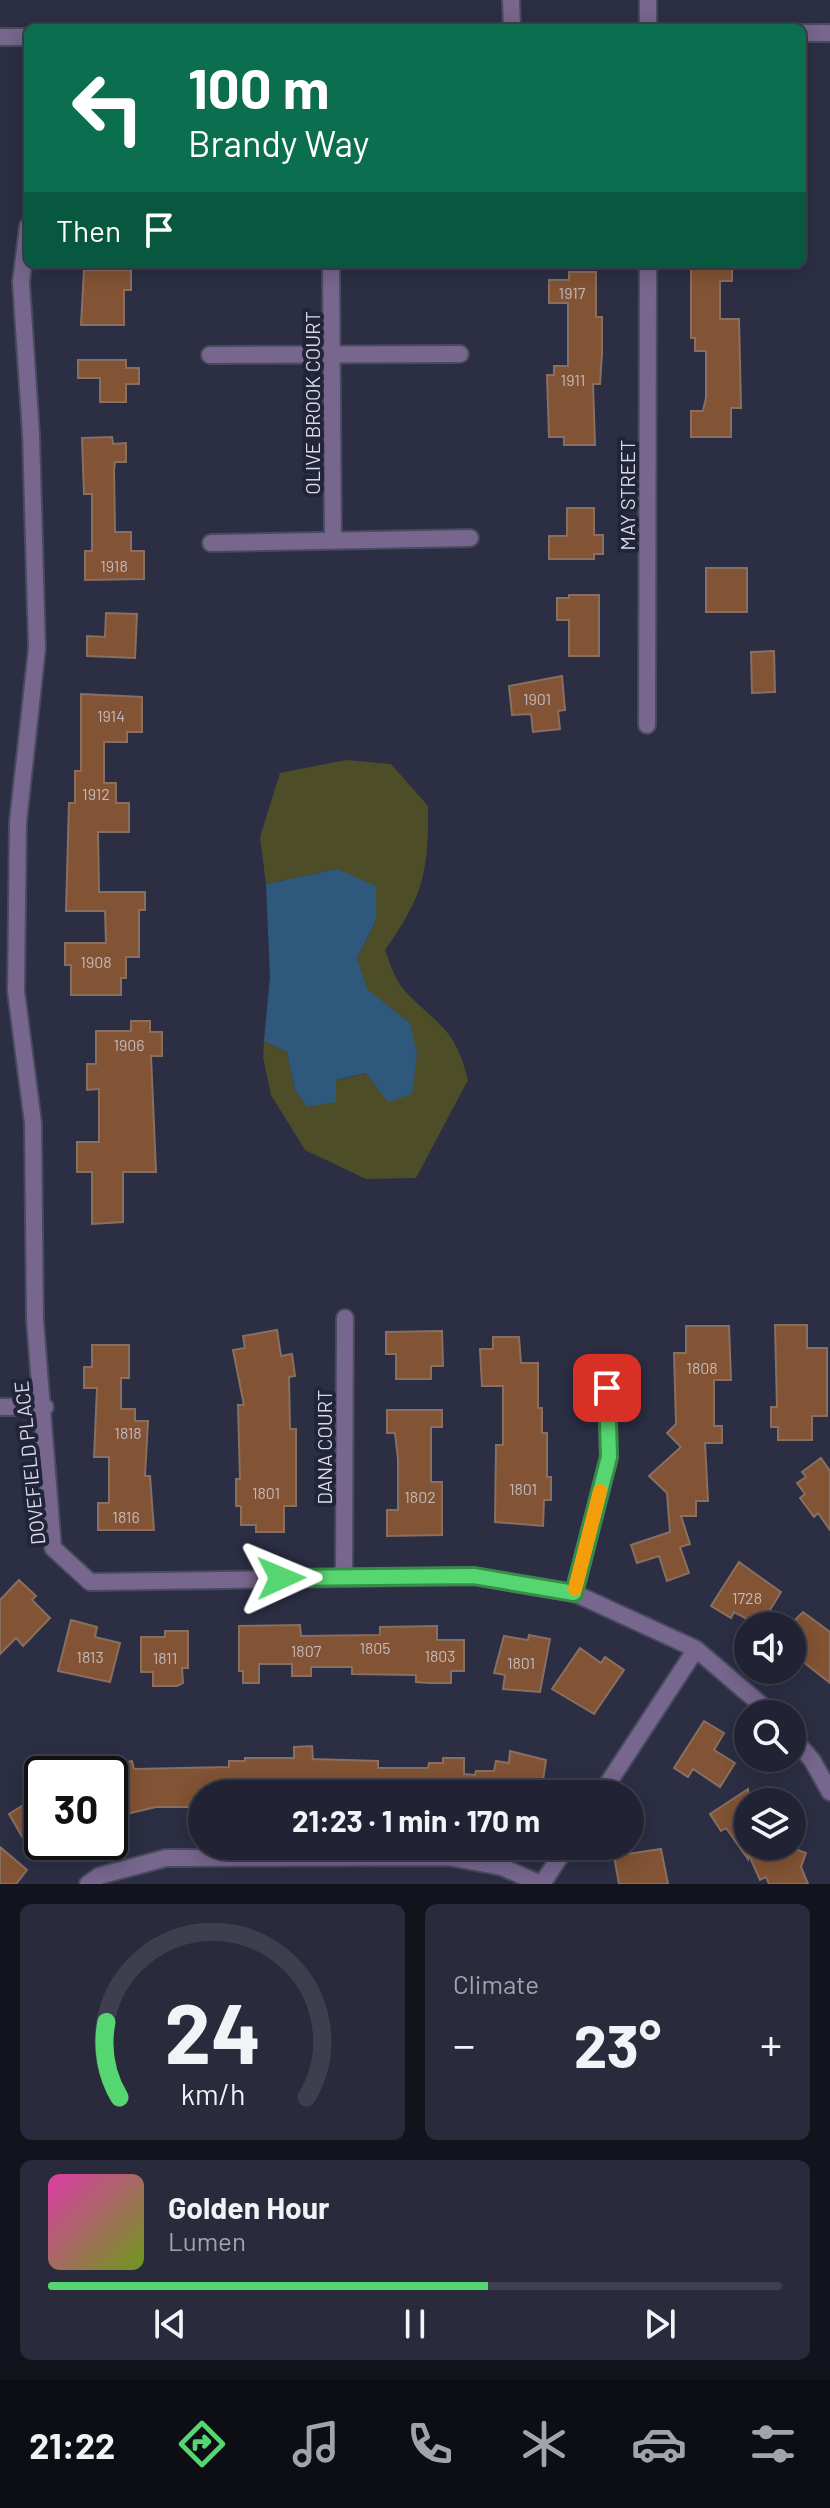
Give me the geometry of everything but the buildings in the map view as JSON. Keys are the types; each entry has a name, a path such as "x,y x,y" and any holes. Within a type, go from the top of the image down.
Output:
{"street":[{"path":"511,0 512,24"},
{"path":"648,0 648,24"},
{"path":"806,33 830,33"},
{"path":"0,37 24,37"},
{"name":"DOVEFIELD PLACE","path":"24,258 21,282 31,434 37,648 18,822 16,991 33,1123 35,1321 45,1407 53,1548 90,1582 474,1576 574,1593 696,1649 756,1700"},
{"name":"OLIVE BROOK COURT","path":"331,268 333,541"},
{"name":"MAY STREET","path":"647,725 648,268"},
{"path":"210,355 460,354"},
{"path":"211,543 470,538"},
{"name":"DANA COURT","path":"344,1577 345,1318"},
{"path":"574,1593 609,1457 607,1388"},
{"path":"0,1407 45,1407"},
{"path":"610,1780 696,1649"},
{"path":"806,1753 830,1792"},
{"path":"88,1884 99,1876 166,1858 448,1857 502,1867 542,1884 558,1860"}],"green space":[{"path":"346,760 391,764 428,806 427,848 421,882 408,914 385,950 401,986 451,1038 468,1080 416,1178 366,1179 305,1150 271,1095 263,1057 264,1041 287,1052 295,1090 367,1073 410,1023 366,989 357,958 376,920 337,869 266,884 260,837 280,773"}],"water":[{"path":"337,869 376,886 376,920 357,958 367,989 410,1023 417,1054 412,1094 388,1102 366,1073 336,1080 336,1102 307,1107 295,1090 287,1052 264,1041 270,977 266,884"}],"slow traffic":[{"path":"575,1589 600,1491"}],"route":[{"path":"281,1578 474,1576 574,1593 609,1457 607,1388"}]}
